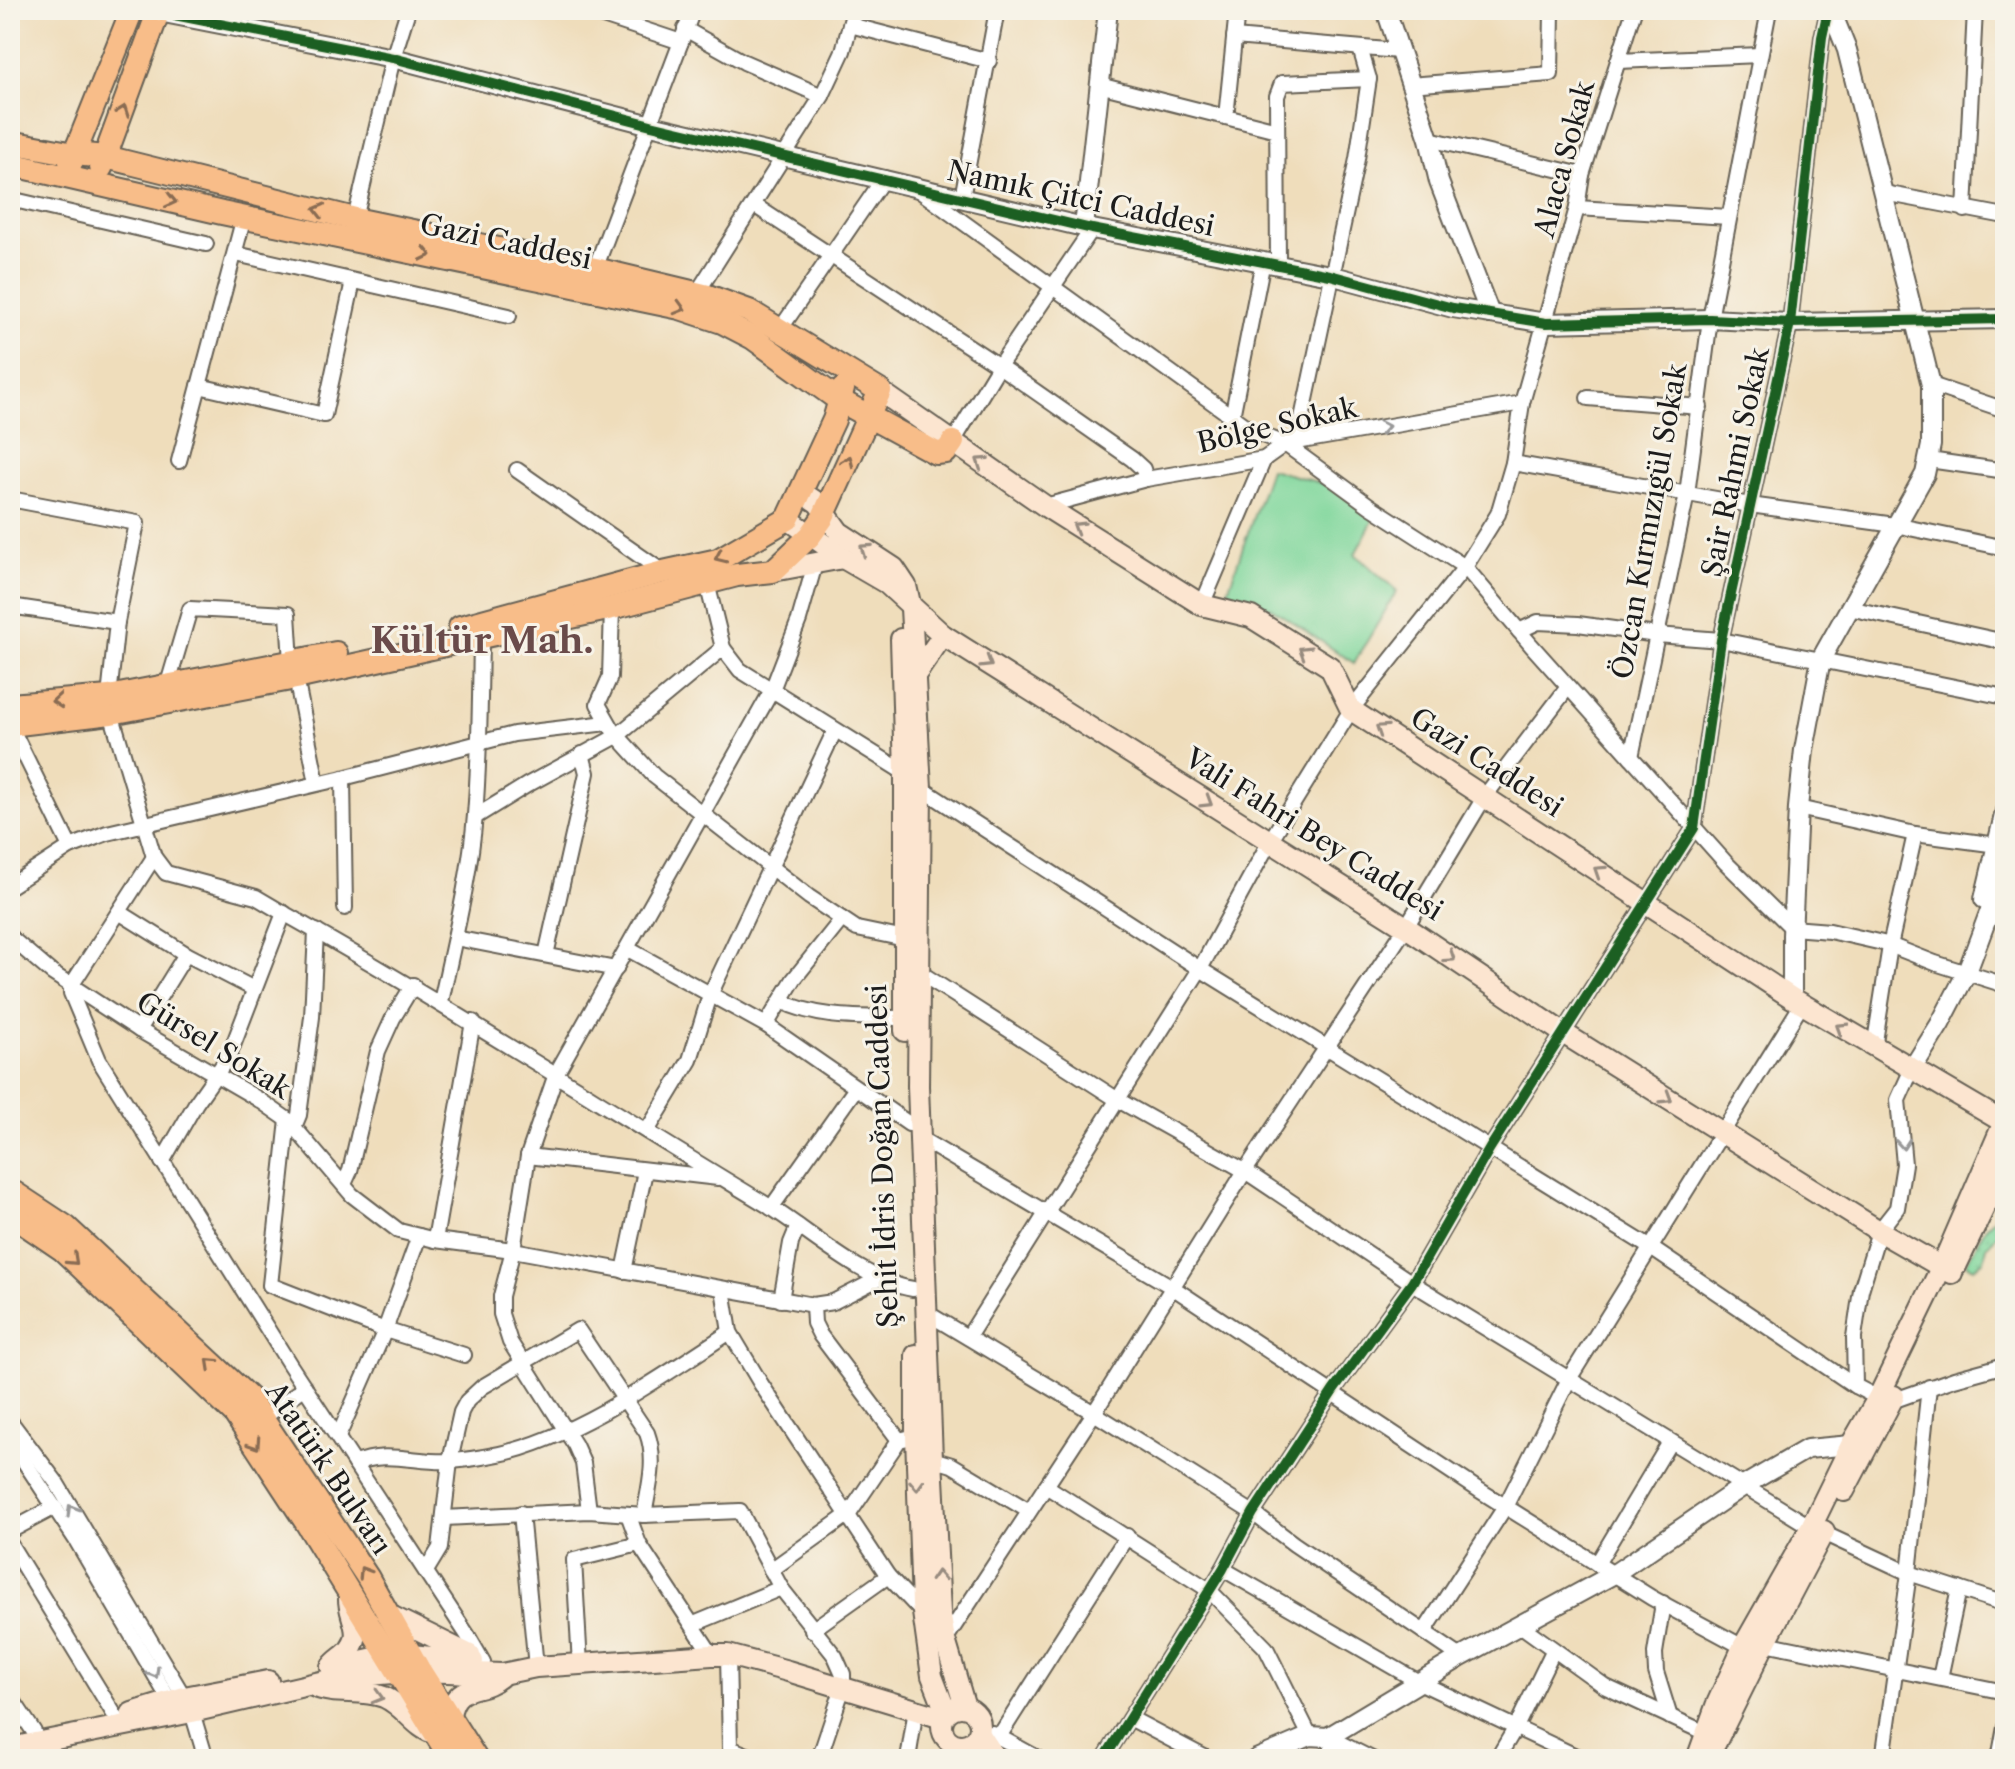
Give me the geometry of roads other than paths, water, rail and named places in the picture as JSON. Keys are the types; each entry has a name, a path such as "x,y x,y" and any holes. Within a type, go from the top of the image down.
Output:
{"main road":[{"path":"65,177 132,10"},
{"path":"95,184 159,11"},
{"name":"Gazi Caddesi","path":"10,142 106,157 355,219 697,293 749,311 851,372 1045,506 1202,605 1251,617 1330,667 1351,710 1797,1001 2004,1123"},
{"name":"Gazi Caddesi","path":"10,164 244,217 680,308 722,322 753,338 839,400 936,453 946,452 953,442"},
{"path":"10,705 110,705 167,687 294,670 718,560 788,519 803,493 851,372"},
{"path":"773,571 810,536 825,512 880,391"},
{"path":"803,493 818,503 839,532 894,568 906,586 905,602"},
{"name":"Vali Fahri Bey Caddesi","path":"788,519 843,558 886,583 943,635 1406,927 1563,1033 1879,1231 1947,1270"},
{"path":"10,725 481,637 612,608 737,575 843,558"},
{"name":"Şehit İdris Doğan Caddesi","path":"905,602 916,674 921,788 913,1289 916,1325 907,1438 932,1676 951,1712"},
{"name":"Şehit İdris Doğan Caddesi","path":"905,602 905,1018 927,1313 940,1612 951,1712"},
{"path":"916,674 943,635"},
{"path":"1709,1759 1856,1448 1885,1400 1947,1270 2004,1123"},
{"path":"1947,1270 1996,1200 2005,1164"},
{"name":"Atatürk Bulvarı","path":"10,1190 66,1227 248,1397 368,1578 389,1615 404,1663 436,1734 451,1759"},
{"name":"Atatürk Bulvarı","path":"10,1214 63,1250 235,1414 350,1594 450,1715 476,1759"},
{"path":"1697,1759 1716,1706 1743,1647 1817,1530"},
{"path":"331,1667 355,1641 356,1627 349,1605 350,1594"},
{"path":"389,1615 460,1649 479,1662"},
{"path":"10,1748 182,1703 310,1684 404,1663 506,1672 536,1667 720,1655 916,1709 976,1714 996,1759"},
{"path":"10,1736 117,1719 331,1667 479,1662 501,1665 506,1672"},
{"path":"450,1715 454,1701 462,1692 492,1683 506,1672"},
{"path":"310,1684 329,1691 385,1698 399,1706 422,1729 436,1734"},
{"path":"1722,1759 1736,1723 1738,1701"},
{"path":"1685,1759 1699,1730 1716,1706"},
{"path":"951,1712 944,1736 964,1752 986,1733"}],"street":[{"path":"355,219 393,58 408,10"},
{"path":"585,10 684,22 744,62 822,96"},
{"path":"962,198 997,10"},
{"path":"953,442 1088,228 1108,10"},
{"path":"1226,117 1237,10"},
{"path":"1386,10 1429,139 1439,182 1490,314"},
{"path":"1409,85 1551,74 1552,10"},
{"name":"Alaca Sokak","path":"968,1337 1200,969 1270,841 1351,710 1465,567 1498,514 1513,463 1522,403 1577,208 1582,175 1634,10"},
{"name":"Özcan Kırmızıgül Sokak","path":"1631,757 1687,494 1710,319 1769,10"},
{"path":"1424,1632 1505,1507 1569,1379 1722,1133 1797,1001 1792,928 1798,808 1804,750 1821,659 1911,501 1929,460 1931,385 1847,50 1830,10"},
{"name":"Şair Rahmi Sokak","path":"1694,828 1721,640 1790,323 1822,37 1830,10"},
{"path":"1965,210 1975,10"},
{"name":"Namık Çitci Caddesi","path":"159,11 393,58 651,125 1088,228 1330,275 1453,308 1546,323 1710,319 1790,323 2005,319"},
{"path":"697,293 822,96 843,51 852,18 989,61"},
{"path":"595,269 651,125 684,22"},
{"path":"1234,37 1399,51"},
{"path":"1297,442 1357,159 1369,79 1360,48"},
{"path":"1618,61 1760,55"},
{"path":"1232,417 1271,263 1277,96 1282,83 1369,79"},
{"path":"1099,85 1277,130"},
{"path":"1429,139 1582,175"},
{"path":"779,331 884,178"},
{"path":"913,186 1252,431 1297,442 1370,506 1465,567 1694,828 1792,928 1830,931 1890,946 2005,985"},
{"path":"1884,193 2005,216"},
{"path":"10,199 206,244"},
{"path":"754,205 999,366 1132,459 1143,469 1146,479"},
{"path":"1577,208 1729,217"},
{"path":"179,461 244,217"},
{"path":"236,254 509,316"},
{"path":"199,386 324,415 353,281"},
{"path":"1931,385 2005,410"},
{"path":"1588,398 1700,407"},
{"name":"Bölge Sokak","path":"1045,506 1146,479 1264,459 1297,442 1522,403"},
{"path":"1202,605 1264,459"},
{"path":"1929,460 2005,471"},
{"path":"1513,463 1750,505 1895,525 2005,548"},
{"path":"517,470 663,572"},
{"path":"10,499 137,523 117,622 110,705 154,857 166,873 256,897 441,1002 771,1208 878,1279 913,1289"},
{"path":"589,1511 583,1463 568,1431 510,1342 501,1314 501,1296 513,1250 528,1156 556,1074 772,690 799,620 815,564"},
{"path":"707,583 723,648 740,670 905,773 921,788 1200,969 1651,1248 1855,1386 1885,1400 2004,1361"},
{"path":"10,606 117,622"},
{"path":"612,608 610,677 598,704 617,736 654,776 842,919 868,932 905,939"},
{"path":"1849,608 2005,642"},
{"path":"167,687 190,609 288,614 294,670 317,783"},
{"path":"1519,631 1538,622 1721,640 2005,697"},
{"path":"441,1002 465,893 475,817 480,743 481,637"},
{"path":"475,817 617,736 723,648"},
{"path":"945,1640 1094,1413 1245,1171 1406,927 1485,796 1568,687"},
{"path":"10,886 70,847 107,833 514,734 607,723"},
{"path":"10,725 70,847"},
{"path":"647,1131 690,1060 710,995 835,730"},
{"path":"546,955 587,773 582,754"},
{"path":"343,778 345,908"},
{"path":"1798,808 1915,834 2001,845"},
{"path":"1967,972 2001,845 2005,811"},
{"path":"1104,1759 1223,1569 1253,1513 1333,1391 1412,1283 1490,1148 1694,828"},
{"path":"1874,1048 1890,946 1915,834"},
{"path":"154,857 71,986 71,993 99,1060 250,1303 426,1571 479,1662"},
{"path":"1855,1386 1854,1337 1861,1290 1879,1231 1897,1208 1904,1164 1898,1100 1967,972 2005,870"},
{"path":"119,912 186,954 254,989"},
{"path":"162,1162 196,1103 229,1056 284,913"},
{"path":"766,1025 794,979 842,919"},
{"path":"250,1303 270,1285 291,1124 299,1115 312,1017 316,931"},
{"name":"Gürsel Sokak","path":"10,937 71,986 215,1076 258,1099 291,1124 352,1195 399,1231 435,1240 513,1250 813,1305"},
{"path":"455,938 616,969"},
{"path":"628,949 766,1025 915,1132 1046,1215 1172,1287 1505,1507 1663,1603 1743,1647"},
{"path":"139,1030 186,954"},
{"path":"919,972 1118,1100 1245,1171 1412,1283 1817,1530 1909,1573 2005,1604"},
{"path":"344,1184 350,1171 378,1051 413,985"},
{"path":"781,1001 828,1016 905,1018"},
{"path":"435,1240 473,1022"},
{"path":"771,1208 856,1088"},
{"path":"528,1156 722,1179"},
{"path":"624,1271 645,1171"},
{"path":"781,1300 792,1238 798,1226"},
{"path":"338,1437 385,1330 419,1236"},
{"path":"771,1570 849,1514 907,1438 820,1335 814,1323 813,1305 833,1302 878,1279"},
{"path":"270,1285 385,1330 464,1355"},
{"path":"723,1289 730,1332 761,1384 888,1576 923,1613"},
{"path":"927,1313 1253,1513 1461,1657"},
{"path":"426,1571 440,1548 450,1461 467,1401 482,1387 578,1330 651,1444 652,1468 644,1515"},
{"path":"355,1464 379,1457 450,1461 523,1448 568,1431 730,1332"},
{"path":"263,1418 305,1387"},
{"path":"1883,1759 1909,1573 1929,1387"},
{"path":"10,1421 56,1482 182,1703 206,1759"},
{"path":"10,1440 182,1703"},
{"path":"1597,1564 1670,1442"},
{"path":"1258,1759 1325,1738 1461,1657 1614,1574 1745,1485 1807,1449 1856,1448"},
{"path":"932,1459 952,1465 1029,1511"},
{"path":"1046,1486 1209,1590 1266,1648 1325,1738 1327,1759"},
{"path":"10,1531 55,1507"},
{"path":"444,1518 589,1511 644,1515 740,1511 781,1588 835,1656 843,1674 843,1687 819,1759"},
{"path":"521,1513 536,1667"},
{"path":"628,1514 639,1544 694,1624 720,1655 727,1754 757,1759"},
{"path":"1039,1759 986,1733 1127,1536"},
{"path":"10,1544 117,1719"},
{"path":"580,1665 574,1560 639,1544"},
{"path":"1223,1569 1419,1682 1516,1727 1547,1752 1582,1759"},
{"path":"812,1630 888,1576"},
{"path":"694,1624 781,1588"},
{"path":"1940,1678 1959,1589"},
{"path":"1663,1603 1655,1653 1656,1672 1670,1717"},
{"path":"1520,1625 1606,1687 1699,1730"},
{"path":"1765,1643 2005,1692"},
{"path":"1497,1759 1553,1651"},
{"path":"10,1696 34,1732"},
{"path":"908,1759 916,1709"},
{"path":"1130,1718 1208,1759"},
{"path":"1999,1759 2005,1727"},
{"path":"1325,1738 1372,1759"}],"district":[{"name":"Kültür Mah.","path":"482,640"}]}
